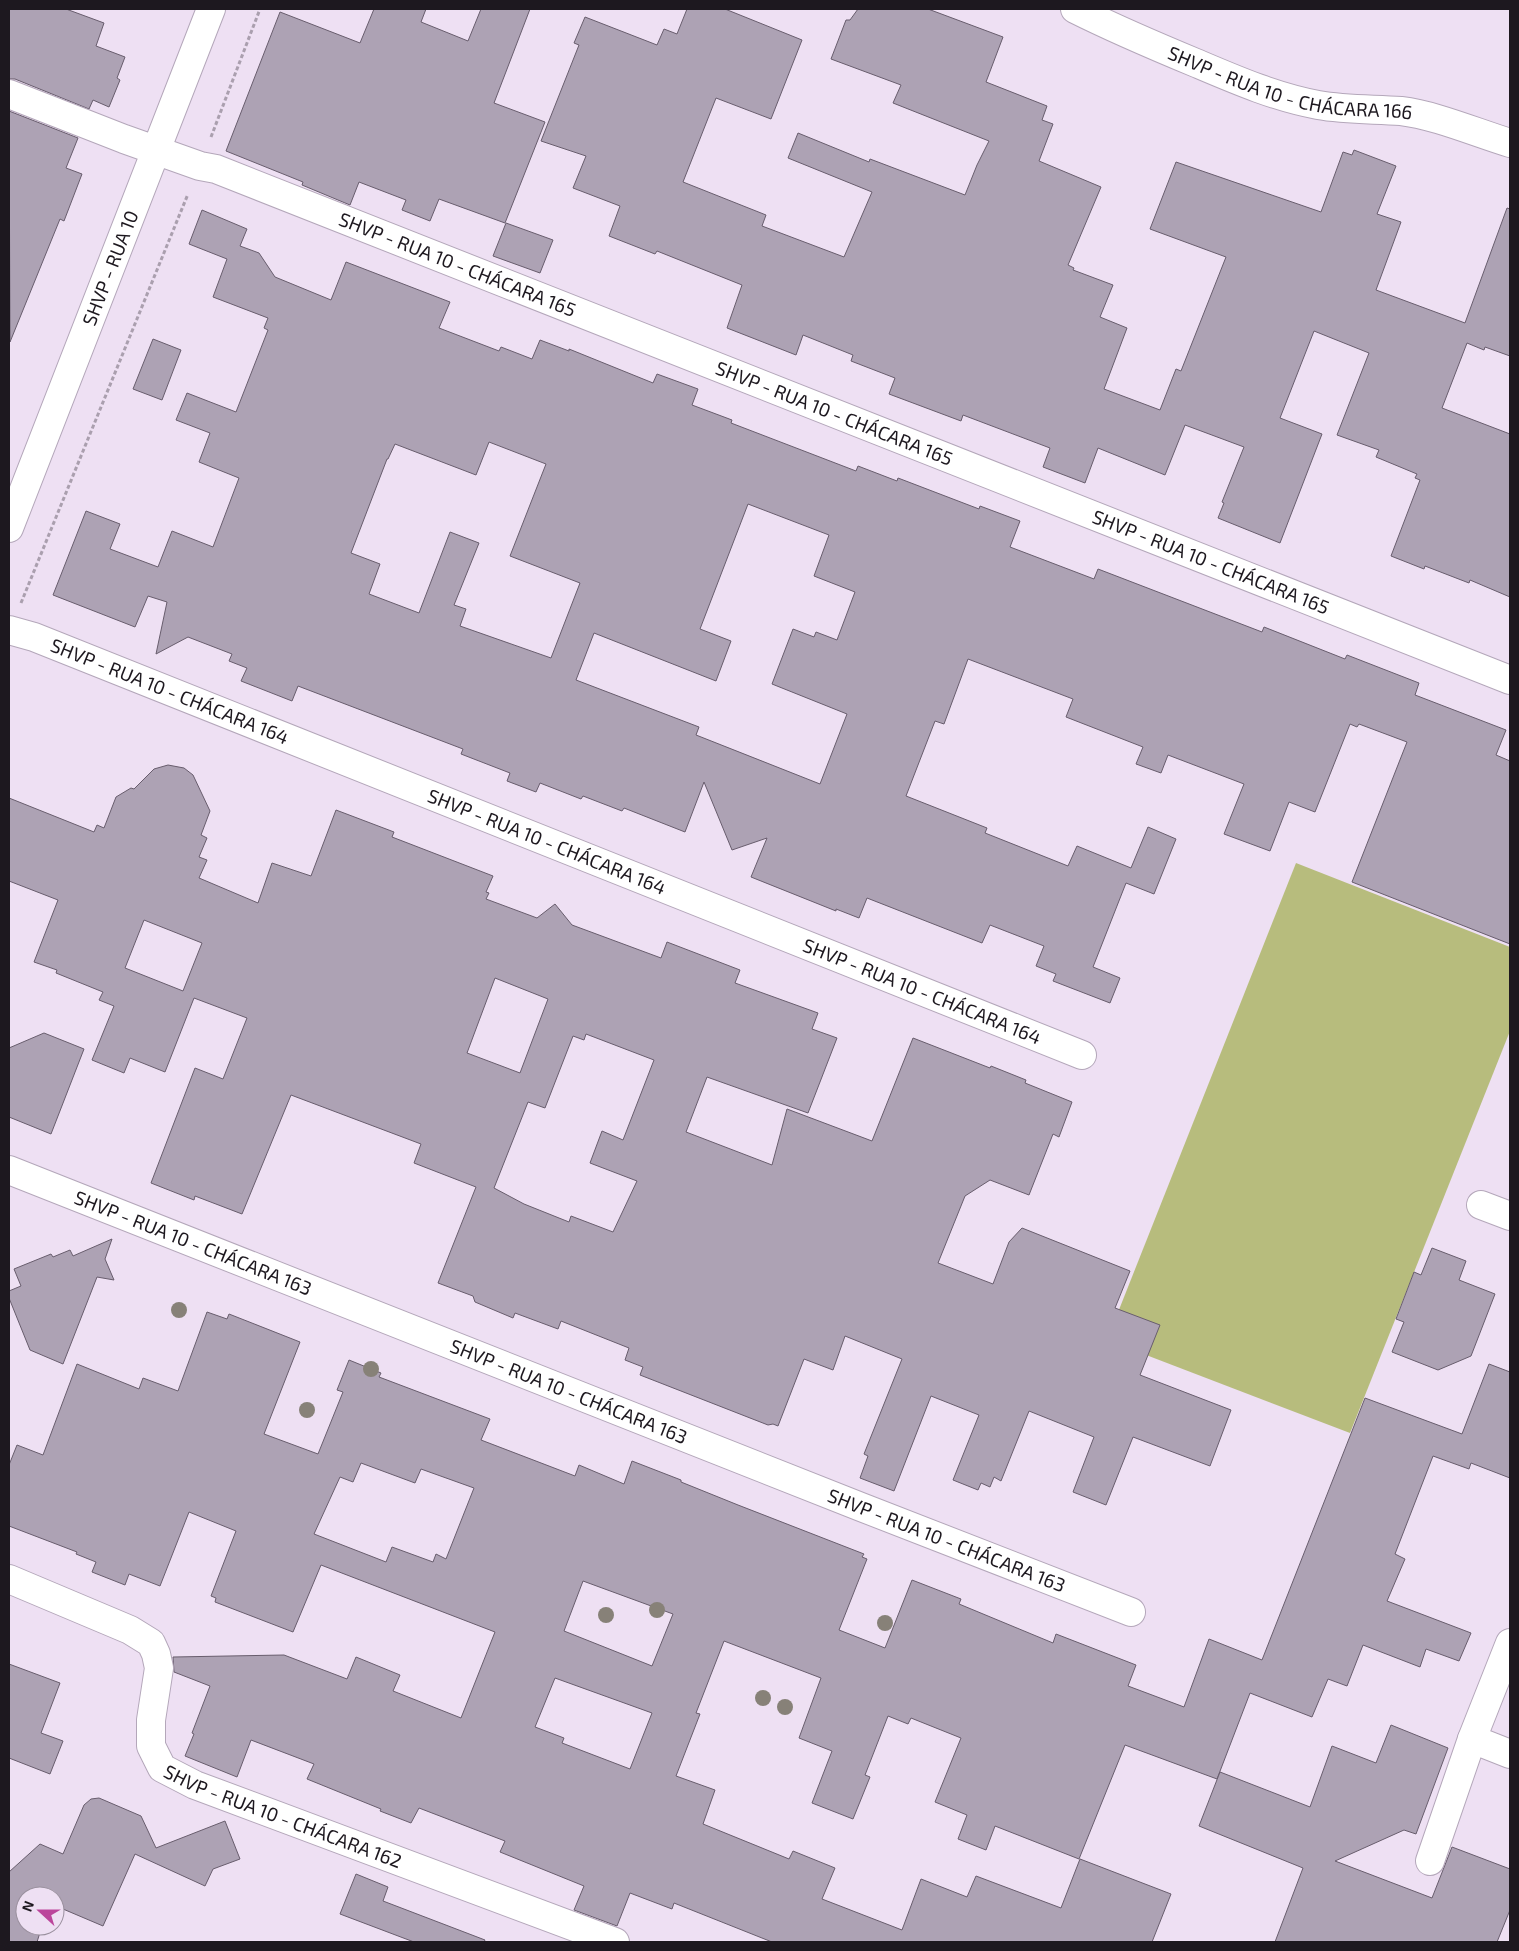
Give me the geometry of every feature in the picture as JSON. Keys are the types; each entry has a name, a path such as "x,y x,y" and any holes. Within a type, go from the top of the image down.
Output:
{"street":[{"name":"SHVP - RUA 10","path":"9,528 211,9"},
{"name":"SHVP - RUA 10 - CHÁCARA 166","path":"1075,9 1120,32 1275,94 1318,105 1353,110 1402,111 1510,143"},
{"name":"SHVP - RUA 10 - CHÁCARA 165","path":"9,94 116,137 226,173 1510,680"},
{"name":"SHVP - RUA 10 - CHÁCARA 164","path":"9,630 34,636 1082,1055"},
{"name":"SHVP - RUA 10 - CHÁCARA 163","path":"9,1170 1131,1612"},
{"path":"1481,1206 1510,1216"},
{"name":"SHVP - RUA 10 - CHÁCARA 162","path":"9,1579 130,1630 151,1643 159,1668 151,1720 150,1746 162,1768 195,1785 615,1942"},
{"path":"1430,1860 1472,1739 1510,1643"},
{"path":"1472,1739 1510,1754"}],"path":[{"path":"9,630 200,166 260,9"}],"green space":[{"path":"1296,863 1510,947 1510,1031 1350,1433 1107,1340"}],"building":[{"path":"9,9 66,9 104,23 96,46 125,57 117,78 120,80 109,107 93,100 89,109 15,79 9,79"},
{"path":"374,9 426,9 421,22 468,41 481,9 530,9 494,103 545,122 505,223 439,199 430,221 402,210 406,200 359,182 350,205 302,185 303,182 226,151 280,12 360,43"},
{"path":"687,9 725,9 802,40 771,119 716,98 683,182 766,215 762,226 844,257 872,192 788,158 798,133 869,162 870,159 965,195 989,141 893,103 901,85 831,59 846,20 850,20 858,9 928,9 1003,37 986,82 1047,106 1042,120 1053,124 1039,161 1101,187 1068,265 1074,268 1073,270 1113,285 1100,317 1127,328 1104,389 1160,410 1176,369 1181,371 1226,257 1150,229 1176,162 1321,212 1343,152 1352,155 1354,150 1396,166 1377,214 1401,222 1376,290 1465,323 1507,208 1510,209 1510,356 1485,347 1484,350 1467,343 1442,408 1510,434 1510,597 1470,580 1469,583 1425,566 1424,569 1391,556 1420,480 1415,478 1417,474 1376,457 1379,450 1337,435 1369,353 1314,331 1280,418 1322,434 1280,543 1218,518 1224,503 1222,502 1244,447 1185,425 1165,475 1098,448 1085,483 1043,467 1050,448 963,415 961,421 889,394 895,378 851,361 853,355 803,335 796,355 727,328 742,285 657,251 655,254 609,236 620,206 573,188 586,156 541,141 579,45 574,43 585,17 657,45 664,29 677,34"},
{"path":"9,111 78,138 66,168 82,174 64,221 60,219 10,342"},
{"path":"202,210 247,229 240,246 259,253 275,277 331,300 346,262 450,302 439,328 499,351 501,347 532,359 540,340 569,351 569,349 653,383 657,374 698,389 692,405 732,420 731,423 856,471 858,466 897,481 898,478 979,509 980,506 1020,521 1010,547 1094,579 1098,569 1262,632 1264,627 1345,659 1347,655 1419,683 1415,695 1506,730 1496,755 1510,761 1510,944 1352,882 1407,742 1359,724 1357,727 1350,724 1315,812 1289,802 1270,851 1224,834 1244,784 1168,755 1161,773 1136,764 1143,747 1066,717 1073,699 968,659 944,724 935,721 906,796 987,828 985,833 1068,866 1077,846 1131,868 1148,827 1176,839 1154,894 1126,883 1093,967 1120,978 1110,1003 1053,981 1056,974 1036,966 1044,946 990,925 982,943 867,898 859,918 836,909 836,911 751,877 767,838 732,850 704,782 685,832 624,808 622,811 583,796 581,799 540,783 536,792 507,781 510,773 461,754 463,749 298,686 292,701 241,681 247,668 229,661 232,654 188,637 156,654 167,602 148,596 135,627 53,595 86,511 120,524 110,549 158,567 172,531 213,547 239,478 199,462 210,433 176,420 187,393 236,412 268,330 264,328 268,318 213,297 227,259 189,244","holes":["489,442 546,464 510,556 580,583 551,658 460,626 466,609 454,605 479,543 450,532 419,613 369,594 380,564 351,553 387,459 395,444 476,475","748,504 829,535 814,576 855,592 837,640 816,632 814,637 793,629 772,684 847,714 820,784 696,735 699,727 576,680 594,633 716,681 731,641 700,629"]},
{"path":"506,223 553,240 540,273 493,256"},
{"path":"153,339 181,350 162,400 133,389"},
{"path":"168,765 184,768 193,775 210,811 201,835 207,838 199,857 207,860 199,878 258,903 272,863 311,876 336,810 394,832 392,837 493,876 486,892 489,893 486,899 537,918 555,904 572,925 661,958 667,942 740,970 735,983 818,1013 812,1029 837,1038 808,1113 707,1077 686,1132 772,1165 787,1109 872,1141 913,1038 1026,1080 1025,1083 1072,1102 1059,1137 1053,1134 1029,1195 990,1180 965,1196 938,1263 993,1284 1009,1242 1022,1228 1130,1271 1115,1308 1160,1325 1140,1375 1231,1410 1210,1466 1133,1437 1106,1505 1073,1492 1094,1437 1029,1411 1001,1481 994,1477 990,1487 981,1483 978,1490 953,1480 979,1415 931,1396 894,1491 860,1478 868,1456 864,1454 902,1359 845,1336 833,1370 804,1359 778,1426 768,1425 640,1375 643,1367 625,1360 629,1348 561,1321 558,1329 515,1313 513,1318 475,1302 473,1296 438,1283 476,1187 414,1163 421,1144 291,1095 242,1214 195,1196 194,1200 151,1183 195,1068 223,1079 247,1018 194,998 165,1072 130,1058 124,1073 92,1060 114,1006 99,1000 103,992 56,973 57,970 34,962 58,900 9,881 9,798 94,832 97,825 104,828 116,797 131,788 134,789 154,769","holes":["144,920 202,943 183,991 125,968","495,978 548,999 520,1073 467,1053","586,1034 654,1060 623,1140 602,1131 590,1163 637,1181 613,1232 571,1216 569,1222 524,1204 494,1188 528,1102 545,1108 573,1036 584,1040"]},
{"path":"44,1033 84,1049 51,1134 9,1117 9,1048"},
{"path":"112,1239 105,1259 114,1280 97,1277 63,1364 30,1350 9,1298 9,1291 21,1286 14,1269 51,1254 53,1257 70,1250 73,1256"},
{"path":"1432,1248 1466,1261 1459,1280 1495,1294 1471,1356 1438,1370 1392,1352 1404,1322 1396,1319 1414,1272 1421,1275"},
{"path":"207,1312 227,1319 229,1314 300,1342 264,1434 318,1454 343,1392 337,1390 349,1360 381,1373 379,1377 490,1419 481,1440 575,1476 579,1465 624,1484 632,1461 864,1554 862,1557 867,1559 839,1630 885,1648 912,1580 961,1599 959,1604 1053,1643 1056,1634 1136,1665 1128,1686 1184,1707 1209,1639 1262,1660 1365,1398 1462,1434 1489,1364 1510,1372 1510,1478 1471,1463 1469,1469 1433,1456 1395,1554 1405,1559 1387,1601 1471,1633 1459,1661 1426,1649 1420,1667 1363,1645 1347,1686 1328,1679 1312,1717 1250,1693 1217,1779 1125,1745 1079,1859 995,1826 986,1850 958,1839 967,1815 935,1802 961,1738 911,1718 908,1724 888,1716 865,1775 870,1777 853,1819 812,1803 832,1751 799,1738 821,1678 724,1641 696,1713 700,1714 676,1776 715,1790 703,1824 789,1859 793,1851 835,1868 822,1899 902,1930 921,1879 967,1897 976,1876 1061,1908 1080,1859 1171,1894 1152,1942 772,1942 674,1903 672,1909 630,1893 617,1926 574,1910 584,1886 500,1852 505,1841 419,1808 411,1823 380,1811 381,1809 307,1779 314,1764 251,1740 237,1777 185,1756 210,1686 174,1672 173,1657 284,1655 347,1679 356,1657 400,1675 393,1691 461,1718 495,1632 321,1565 293,1632 215,1602 216,1598 211,1596 236,1531 189,1512 160,1586 129,1574 125,1585 92,1572 96,1562 76,1554 77,1552 9,1526 9,1465 17,1445 43,1455 77,1364 139,1389 143,1378 178,1391","holes":["361,1463 415,1483 421,1469 474,1488 446,1559 436,1554 433,1562 392,1547 386,1562 314,1534 340,1477 353,1482","583,1581 673,1614 652,1666 564,1631","555,1678 652,1713 630,1769 562,1743 564,1738 535,1727"]},
{"path":"9,1664 60,1683 41,1733 63,1741 50,1774 9,1758"},
{"path":"1391,1725 1448,1748 1416,1834 1404,1830 1335,1861 1432,1898 1452,1847 1510,1869 1510,1910 1497,1942 1275,1942 1303,1868 1199,1826 1220,1772 1310,1807 1332,1746 1376,1763"},
{"path":"99,1798 141,1816 156,1848 225,1821 240,1859 213,1869 205,1886 135,1854 103,1926 65,1910 65,1886 15,1886 15,1936 39,1936 37,1942 9,1942 9,1872 40,1844 63,1854 84,1805 91,1799"},
{"path":"356,1874 388,1887 383,1901 485,1940 484,1942 414,1942 340,1914"}]}
